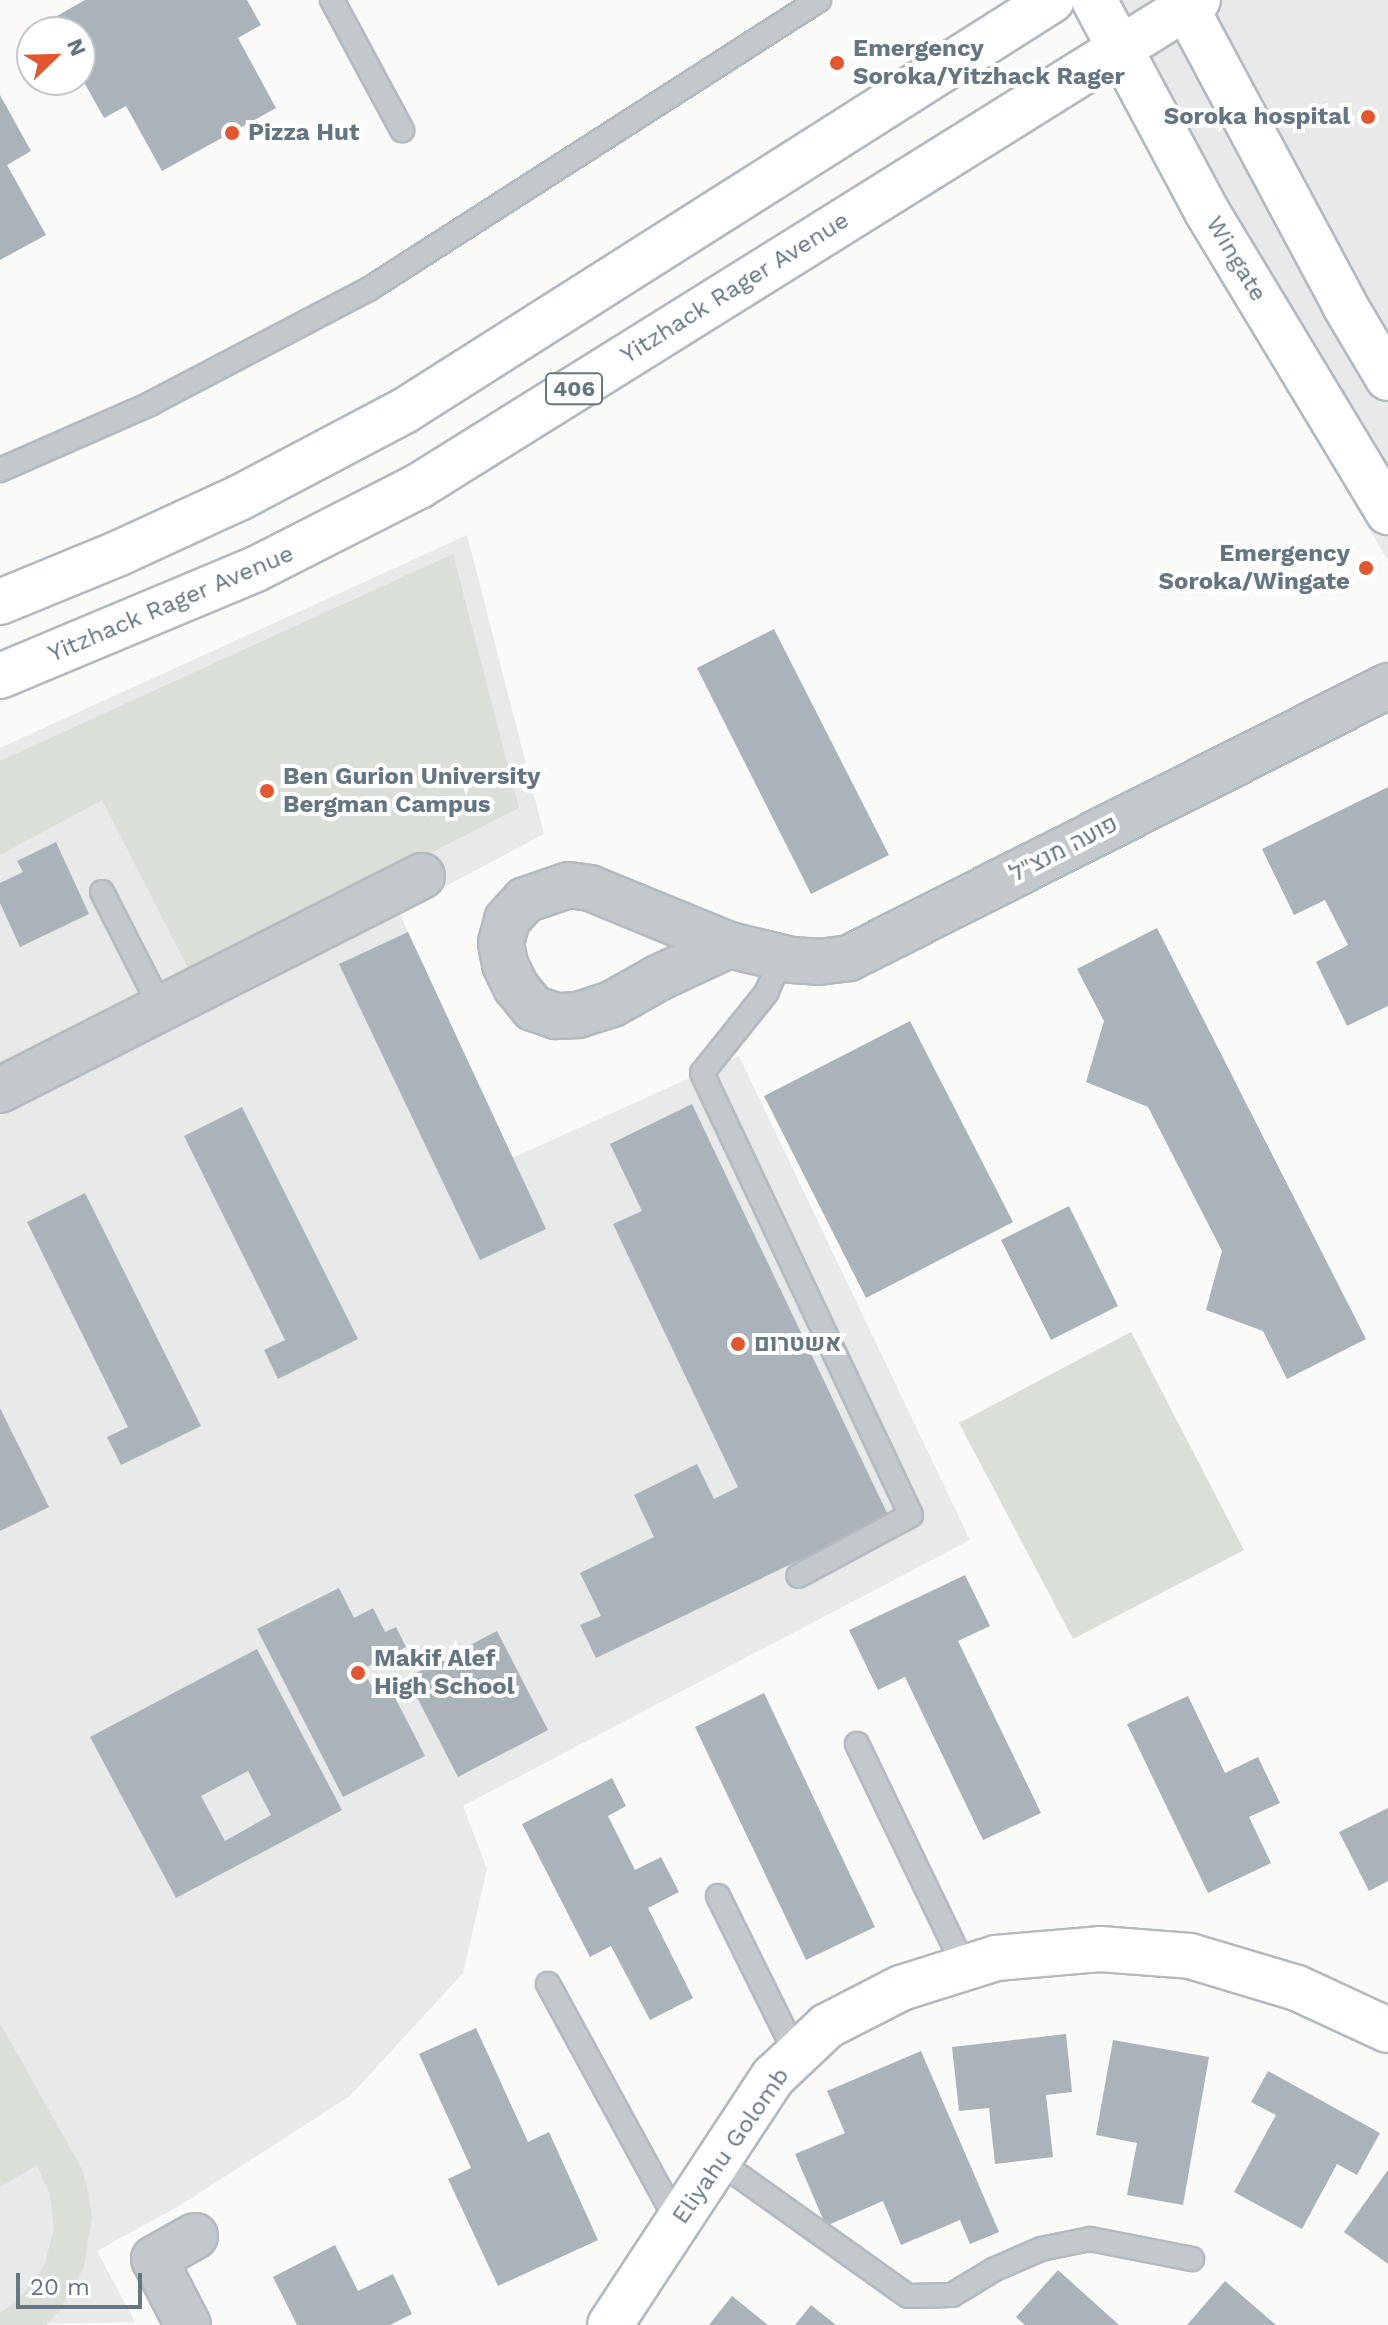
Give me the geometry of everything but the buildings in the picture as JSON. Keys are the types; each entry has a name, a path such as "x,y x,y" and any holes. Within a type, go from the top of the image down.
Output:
{"main road":[{"path":"0,602 117,554 239,498 404,411 1052,0"},
{"name":"Wingate","path":"1094,0 1206,210 1388,512"},
{"path":"1189,2 1344,304 1388,378"},
{"name":"Yitzhack Rager Avenue","path":"0,676 256,569 419,486 1189,2"},
{"name":"Eliyahu Golomb","path":"610,2325 773,2077 827,2026 901,1988 996,1958 1100,1949 1190,1956 1297,1988 1388,2030"}],"street":[{"name":"פועה מנצ\"ל","path":"729,945 660,977 612,1004 578,1015 556,1016 533,1008 516,987 505,964 501,943 507,920 525,900 569,885 590,888 729,945 818,962 849,958 1388,686"},
{"path":"0,1090 422,876"},
{"path":"188,2325 154,2259 195,2236"}],"lane":[{"path":"332,0 402,130"},
{"path":"0,470 150,404 369,289 819,0"},
{"path":"102,892 161,1008"},
{"path":"782,956 767,992 702,1073 911,1515 798,1576"},
{"path":"857,1744 965,1968"},
{"path":"718,1896 797,2056"},
{"path":"548,1984 677,2221"},
{"path":"717,2160 908,2296 952,2295 995,2269 1041,2249 1090,2239 1192,2259"}],"shaded area":[{"path":"1068,0 1388,0 1388,561 1182,213"},
{"name":"Makif Alef High School","path":"467,535 544,834 399,911 435,997 512,1158 739,1056 970,1540 463,1806 487,1869 463,1973 350,2096 179,2206 97,2251 135,2322 0,2325 0,748"},
{"name":"Ben Gurion University Bergman Campus","path":"453,554 519,808 191,974 102,800 0,855 0,761"},
{"path":"1131,1332 1244,1550 1073,1639 959,1423"},
{"path":"0,2023 82,2169 92,2218 84,2267 60,2310 46,2325 0,2325 0,2313 19,2299 44,2267 54,2228 50,2195 37,2165 0,2187"}],"place":[{"name":"Emergency Soroka/Yitzhack Rager","path":"837,63"},
{"name":"Soroka hospital","path":"1368,117"},
{"name":"Pizza Hut","path":"232,133"},
{"name":"Emergency Soroka/Wingate","path":"1366,568"},
{"name":"Ben Gurion University Bergman Campus","path":"267,791"},
{"name":"אשטרום","path":"738,1344"},
{"name":"Makif Alef High School","path":"358,1673"}]}
